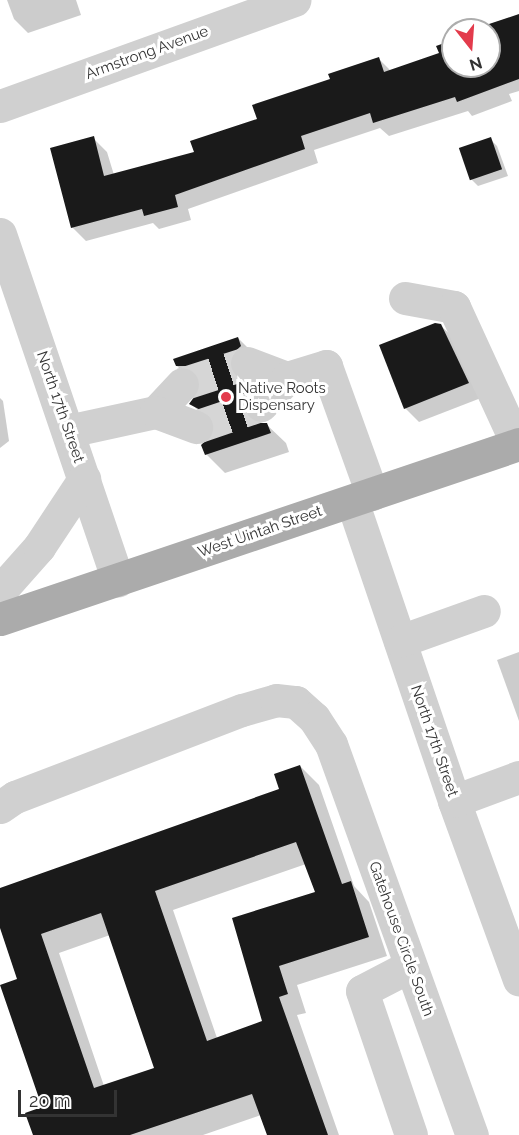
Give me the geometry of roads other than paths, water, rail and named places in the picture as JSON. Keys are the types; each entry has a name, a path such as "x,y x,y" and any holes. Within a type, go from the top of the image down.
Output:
{"main road":[{"name":"West Uintah Street","path":"0,619 518,444"}],"street":[{"name":"Armstrong Avenue","path":"0,106 294,0"},
{"name":"North 17th Street","path":"0,234 118,580"},
{"path":"405,298 454,307 518,444"},
{"path":"246,363 287,378 261,405"},
{"name":"North 17th Street","path":"287,378 326,366 400,640 454,801 519,980"},
{"path":"156,412 182,384"},
{"path":"68,431 156,412 196,427"},
{"path":"0,591 39,547 84,479"},
{"path":"400,640 484,611"},
{"name":"Gatehouse Circle South","path":"0,807 15,797 242,710 276,700 296,702 314,718 331,744 472,1135"},
{"path":"454,801 519,777"},
{"path":"410,966 362,991 411,1135"}],"tunnel":[{"path":"182,384 247,363"},
{"path":"196,427 261,405"}],"place":[{"name":"Native Roots Dispensary","path":"226,397"}]}
